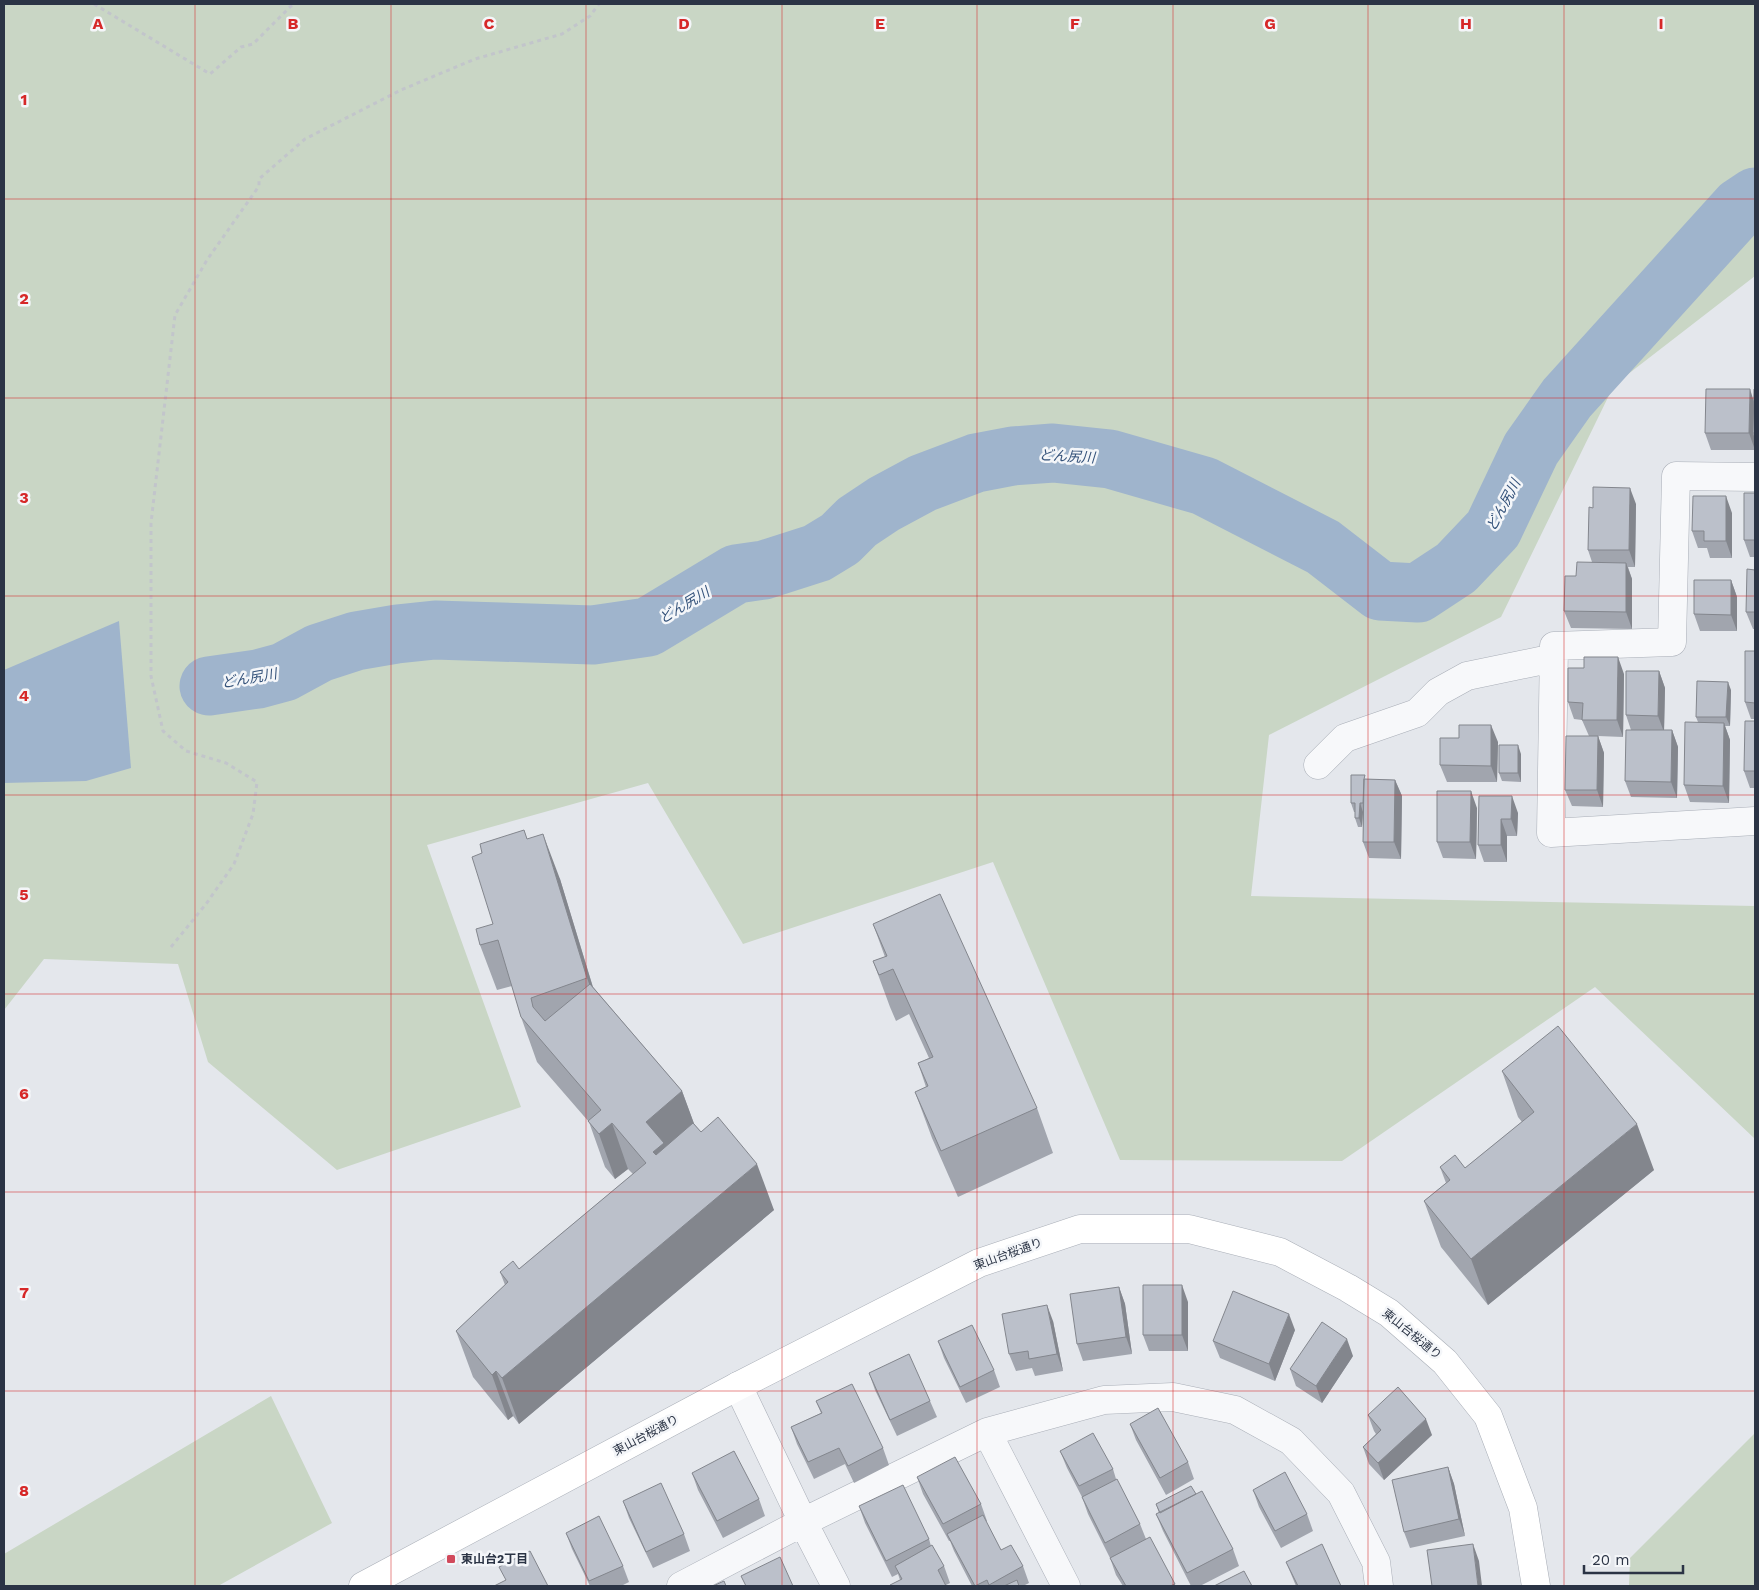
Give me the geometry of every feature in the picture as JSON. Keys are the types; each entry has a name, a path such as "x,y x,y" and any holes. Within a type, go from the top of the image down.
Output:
{"street":[{"path":"1755,477 1676,476 1672,642 1554,646 1551,833 1755,821"},
{"path":"1318,765 1345,738 1417,713 1438,692 1467,676 1554,658"},
{"name":"東山台桜通り","path":"363,1586 738,1386 979,1263 1080,1229 1189,1229 1280,1252 1348,1288 1389,1313 1446,1362 1488,1416 1523,1508 1536,1586"},
{"path":"738,1386 836,1586"},
{"path":"681,1586 803,1522 987,1432 1104,1400 1173,1397 1236,1410 1291,1441 1341,1493 1376,1562 1379,1586"},
{"path":"987,1432 1066,1586"}],"path":[{"path":"94,4 210,74 241,47 253,44 293,4"},
{"path":"171,947 206,904 234,864 253,814 257,782 226,763 186,751 163,731 151,676 151,523 175,315 207,260 259,186 259,179 306,140 401,90 475,59 562,34 590,16 599,4"}],"green space":[{"path":"4,4 1755,4 1755,276 1614,385 1501,617 1269,735 1251,896 1755,906 1755,1145 1754,1138 1595,987 1342,1161 1120,1160 993,862 743,944 648,783 427,845 521,1107 337,1170 208,1062 178,964 44,959 4,1010"},
{"path":"271,1396 332,1523 218,1586 4,1586 4,1554"},
{"path":"1755,1433 1755,1586 1629,1586 1630,1558"}],"water":[{"path":"119,621 131,768 86,781 4,783 4,670"}],"building":[{"path":"1706,389 1750,389 1749,433 1705,433"},
{"path":"1754,389 1755,433 1753,433"},
{"path":"1593,487 1630,488 1629,550 1588,550 1589,507 1593,508"},
{"path":"1744,493 1755,493 1755,540 1744,540"},
{"path":"1693,496 1726,496 1726,541 1704,541 1704,531 1692,531"},
{"path":"1577,562 1626,563 1626,612 1564,611 1565,576 1576,576"},
{"path":"1747,569 1755,570 1755,612 1746,612"},
{"path":"1694,580 1731,580 1731,615 1694,614"},
{"path":"1745,651 1755,651 1755,703 1745,702"},
{"path":"1584,657 1618,657 1617,720 1582,720 1583,703 1568,702 1568,668 1584,668"},
{"path":"1626,671 1659,671 1658,716 1626,715"},
{"path":"1697,681 1728,682 1726,717 1696,717"},
{"path":"1745,721 1755,721 1755,771 1744,771"},
{"path":"1685,722 1724,723 1723,786 1684,785"},
{"path":"1459,725 1491,725 1491,766 1440,765 1440,738 1459,738"},
{"path":"1626,730 1672,730 1671,782 1625,781"},
{"path":"1566,736 1598,736 1597,790 1565,790"},
{"path":"1499,745 1518,745 1518,773 1499,773"},
{"path":"1351,775 1365,775 1363,803 1360,803 1359,818 1355,818 1355,803 1351,803"},
{"path":"1364,779 1395,780 1394,842 1363,842"},
{"path":"1437,791 1471,791 1470,842 1437,842"},
{"path":"1479,796 1512,796 1511,819 1501,819 1501,845 1478,845"},
{"path":"524,830 527,839 543,834 587,978 531,998 533,1007 545,1021 590,984 682,1091 646,1122 664,1143 653,1152 656,1155 693,1123 701,1132 718,1117 757,1164 502,1378 496,1371 492,1375 456,1331 508,1282 500,1272 513,1261 519,1269 646,1163 612,1123 599,1134 588,1121 601,1110 521,1017 498,940 480,945 476,929 493,924 472,857 482,853 480,844"},
{"path":"940,894 1037,1108 941,1151 915,1092 928,1086 918,1063 933,1057 893,969 879,975 873,961 887,956 873,924"},
{"path":"1558,1026 1637,1124 1471,1259 1424,1201 1450,1180 1440,1167 1455,1155 1465,1168 1534,1112 1502,1071"},
{"path":"1143,1285 1182,1285 1182,1335 1143,1335"},
{"path":"1119,1287 1126,1337 1077,1344 1070,1294"},
{"path":"1233,1291 1289,1314 1269,1364 1213,1341"},
{"path":"1047,1305 1057,1354 1029,1359 1028,1351 1009,1354 1002,1314"},
{"path":"1322,1322 1347,1339 1316,1386 1290,1369"},
{"path":"972,1325 994,1370 960,1387 938,1341"},
{"path":"909,1354 930,1401 890,1420 869,1373"},
{"path":"852,1384 883,1448 848,1466 839,1448 808,1462 791,1427 822,1413 816,1401"},
{"path":"1398,1387 1426,1419 1378,1463 1363,1447 1381,1430 1368,1415"},
{"path":"1158,1408 1188,1462 1160,1478 1130,1424"},
{"path":"1093,1433 1113,1469 1079,1486 1060,1451"},
{"path":"734,1451 759,1499 717,1521 692,1473"},
{"path":"955,1457 981,1504 943,1524 917,1477"},
{"path":"1448,1467 1459,1519 1404,1532 1392,1480"},
{"path":"1285,1472 1307,1514 1275,1531 1253,1490"},
{"path":"1117,1479 1140,1524 1105,1543 1082,1497"},
{"path":"661,1483 684,1534 646,1552 623,1501"},
{"path":"903,1485 929,1539 886,1561 859,1506"},
{"path":"1191,1486 1196,1494 1160,1513 1156,1504"},
{"path":"1202,1491 1233,1549 1187,1573 1156,1514"},
{"path":"983,1515 1001,1550 1011,1545 1023,1566 989,1585 987,1580 975,1586 947,1534"},
{"path":"599,1516 623,1566 589,1581 566,1533"},
{"path":"1150,1537 1175,1584 1170,1586 1126,1586 1110,1558"},
{"path":"1322,1544 1341,1586 1298,1586 1286,1562"},
{"path":"1473,1544 1478,1586 1432,1586 1427,1550"},
{"path":"932,1545 944,1566 938,1570 946,1586 890,1585 902,1579 895,1566"},
{"path":"530,1551 548,1586 494,1586 506,1580 499,1567"},
{"path":"780,1557 793,1586 746,1586 741,1576"},
{"path":"1244,1571 1252,1586 1214,1586"},
{"path":"1017,1580 1019,1586 1004,1586"},
{"path":"724,1581 726,1586 713,1586"}],"waterway":[{"name":"どん尻川","path":"209,686 258,679 284,672 319,653 356,641 397,634 435,630 593,635 648,627 736,574 764,570 817,553 840,539 857,522 884,504 923,483 976,463 1013,456 1053,453 1110,459 1204,486 1323,547 1380,591 1418,593 1456,568 1493,529 1531,449 1567,398 1740,207 1755,197"}],"place":[{"name":"東山台2丁目","path":"451,1559"}]}
